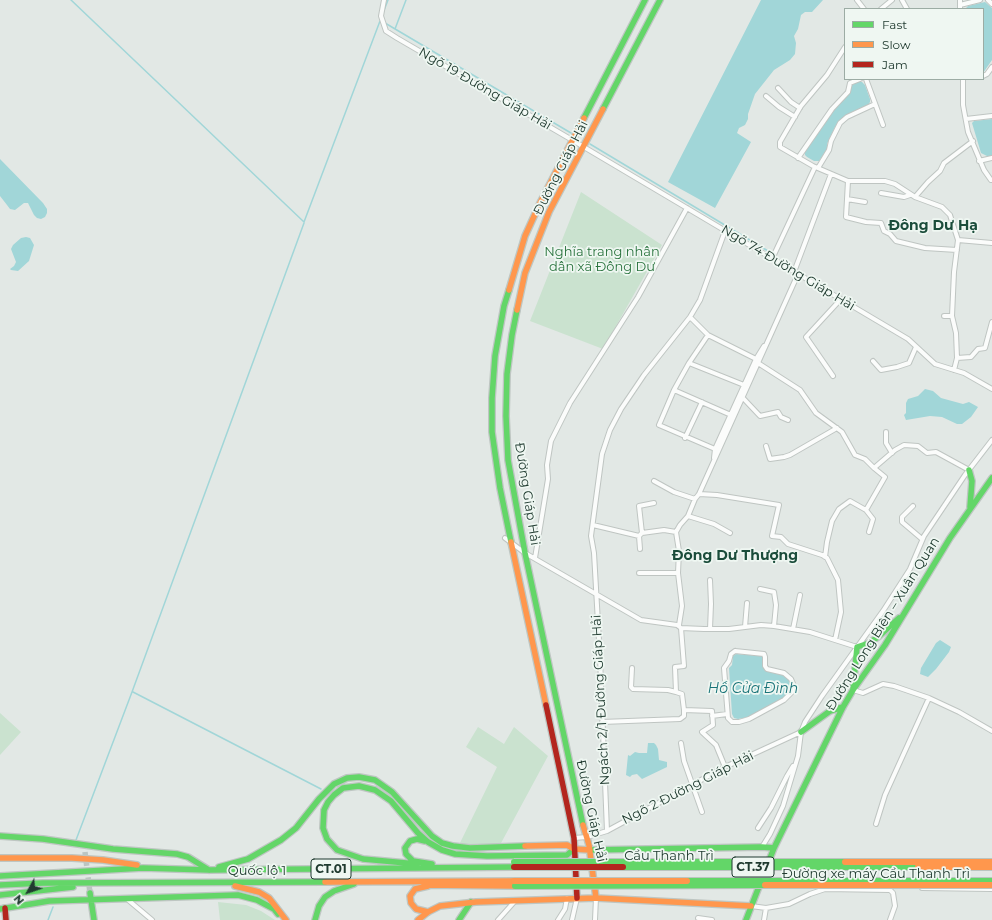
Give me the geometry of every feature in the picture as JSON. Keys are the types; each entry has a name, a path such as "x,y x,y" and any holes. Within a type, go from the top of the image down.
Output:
{"main road":[{"name":"Đường Giáp Hải","path":"577,898 574,838 500,488 492,432 495,356 504,306 525,236 572,140 644,0"},
{"name":"Đường Giáp Hải","path":"596,898 590,850 525,553 508,460 506,416 507,374 512,335 525,273 549,212 660,0"},
{"path":"969,470 972,481 970,509"},
{"path":"990,481 992,472"},
{"name":"Đường Long Biên – Xuân Quan","path":"746,920 774,848 843,706 872,665 946,544 990,481"},
{"path":"853,690 858,647 869,643 878,637 905,613"},
{"path":"800,732 830,711 843,706"},
{"path":"0,836 42,839 113,849 177,854 188,857 209,870 248,859 281,840 296,828 319,799 334,784 347,778 359,777 375,780 392,792 432,836 442,843 453,846 470,848 567,845 574,849 590,850 774,848"},
{"path":"452,867 363,859 337,850 328,839 323,828 323,815 326,806 334,795 344,788 359,786 370,788 379,792 391,801 418,833 428,842 435,847 451,853 468,856 567,855 574,849"},
{"path":"428,842 417,840 410,841 405,848 407,856 413,861 452,867"},
{"path":"84,845 85,852"},
{"path":"0,853 38,857 103,860 161,868"},
{"path":"0,858 38,857"},
{"name":"Đường xe máy Cầu Thanh Trì","path":"514,865 992,862"},
{"name":"Quốc lộ 1","path":"0,876 161,868 209,870 452,867 491,868 514,865"},
{"name":"Cầu Thanh Trì","path":"514,865 992,867"},
{"name":"Cầu Thanh Trì","path":"515,883 992,880"},
{"path":"315,920 319,906 325,897 346,886 364,881"},
{"name":"Quốc lộ 1","path":"0,885 43,883 364,881 515,883"},
{"name":"Đường xe máy Cầu Thanh Trì","path":"401,881 428,886 515,883 992,885"},
{"path":"219,882 259,892 269,898 285,920"},
{"path":"0,895 127,883"},
{"path":"428,886 415,889 410,896 410,900 416,909 428,912"},
{"path":"6,920 2,909 91,896 127,899 238,895 257,900 274,910 285,920"},
{"path":"91,896 94,920"},
{"path":"418,920 428,912 440,906 504,900 596,898 751,906"},
{"path":"459,920 471,902"}],"street":[{"name":"Ngõ 19 Đường Giáp Hải","path":"384,0 380,16 386,31 584,147"},
{"path":"882,8 892,0"},
{"path":"960,5 980,0"},
{"path":"988,0 992,4"},
{"path":"844,49 827,75 800,108 780,142 780,147 815,167 848,181 885,181 895,184 915,198 942,207 950,215 958,240 952,316 956,333 957,358 954,370"},
{"path":"984,76 992,67"},
{"path":"798,158 832,109 848,92 850,84 858,80"},
{"path":"866,80 883,125"},
{"path":"962,80 963,105 968,132 973,141 979,160 984,170 992,180"},
{"path":"778,88 800,108"},
{"path":"766,96 779,107 795,117"},
{"path":"772,259 815,167 829,150 831,141 840,124 847,117 875,104"},
{"path":"966,119 992,116"},
{"path":"915,198 928,182 939,172 944,164 973,141"},
{"name":"Ngõ 74 Đường Giáp Hải","path":"584,147 908,339 935,364 964,373 992,389"},
{"path":"979,160 992,158"},
{"path":"794,272 831,174"},
{"path":"848,181 846,217 866,222 881,223 884,231 890,234 896,241 925,248 957,250"},
{"path":"881,193 904,197 910,195"},
{"path":"847,199 865,202"},
{"path":"535,558 548,479 548,458 551,441 570,403 638,297 687,208"},
{"name":"Ngách 2/1 Đường Giáp Hải","path":"607,831 600,658 594,553 591,536 602,454 610,430 621,409 644,375 690,317 700,300 725,231"},
{"path":"958,240 992,242"},
{"path":"676,692 675,667 684,666 680,627 682,606 678,573 679,551 676,532 688,516 695,499 699,494 798,274"},
{"path":"834,376 806,337 841,299"},
{"path":"944,316 952,316"},
{"path":"690,317 708,335 756,359"},
{"path":"957,358 971,357 978,349 985,348 992,322"},
{"path":"708,335 689,363 674,390 659,425 685,438 715,450"},
{"path":"714,460 715,450 744,385 756,359 768,342"},
{"path":"873,361 881,370 897,367 909,363 916,347"},
{"path":"689,363 744,385"},
{"path":"758,363 800,390 816,413 842,432 855,455 865,459 885,477 866,510"},
{"path":"674,390 731,415"},
{"path":"743,398 760,416 778,412 781,417 788,420"},
{"path":"685,438 702,402"},
{"path":"766,446 770,459 784,457 837,428"},
{"path":"886,432 886,443 892,453"},
{"path":"762,847 783,806 796,762 800,732 805,722 858,647 910,569 922,539 969,470 992,440"},
{"path":"874,468 904,445 918,446 927,453 936,452 944,455 969,470"},
{"path":"654,481 674,492 695,499"},
{"path":"699,494 717,495 780,505 772,536 781,537 788,544 822,555 825,557 838,580 840,612 835,640"},
{"path":"825,557 826,542 832,521 839,509 850,501 866,510 874,520 869,532"},
{"path":"640,549 639,506 654,503"},
{"path":"913,506 902,518 902,522 922,539"},
{"path":"688,516 714,524 730,533"},
{"path":"593,525 640,535 664,530 676,532"},
{"path":"505,538 525,553 640,620 680,627 710,629 774,626 810,632 858,647"},
{"path":"640,573 678,573"},
{"path":"710,580 710,629"},
{"path":"760,589 774,592 776,605 774,626"},
{"path":"793,629 800,595"},
{"path":"745,627 747,603"},
{"path":"732,652 764,654 765,666 784,673 793,683 793,689 787,698 749,719 742,722 732,722 729,720 727,714 724,668 728,663 732,652"},
{"path":"602,722 680,719 684,716 682,694 668,690 633,689 631,687 632,668"},
{"path":"853,690 866,693 883,684 894,686 929,698 959,712 992,731"},
{"path":"876,824 885,795 929,698"},
{"path":"684,710 712,711 713,726 702,732 716,745 725,767"},
{"path":"712,716 727,714"},
{"name":"Ngõ 2 Đường Giáp Hải","path":"574,838 607,831 725,767 800,732"},
{"path":"681,743 684,761 702,812"},
{"path":"758,828 771,808 787,776 796,762"},
{"path":"751,906 766,908 789,904 825,889 892,891 900,888 992,889"},
{"path":"890,920 895,906 892,891"},
{"path":"558,920 565,909 567,898"},
{"path":"572,920 577,898"},
{"path":"595,920 596,898"},
{"path":"127,899 152,920"},
{"path":"504,900 509,907"},
{"path":"498,920 515,900"},
{"path":"764,920 766,908"},
{"path":"565,909 574,912"},
{"path":"698,918 712,920"}],"green space":[{"name":"Nghĩa trang nhân dân xã Đông Dư","path":"581,192 662,245 603,349 530,321"},
{"path":"0,713 21,732 0,755"},
{"path":"478,727 504,744 514,727 548,756 500,845 459,845 497,767 466,747"},
{"path":"218,902 246,905 261,911 275,920 220,920"}],"water":[{"path":"761,0 823,0 812,12 805,12 801,15 798,29 794,36 796,43 795,54 790,60 774,70 755,94 748,114 748,119 745,125 739,128 737,133 751,142 715,208 668,182"},
{"path":"985,2 992,8 992,60 984,72 984,8 966,8 968,6"},
{"path":"862,82 865,85 870,99 868,105 848,114 840,120 827,144 827,149 819,161 814,161 807,157 805,155 805,151 852,85"},
{"path":"992,119 992,156 987,156 981,153 972,123 974,121"},
{"path":"0,159 43,203 47,209 45,217 41,219 37,218 28,203 24,203 15,210 10,209 0,196"},
{"path":"21,238 30,238 34,245 29,261 18,271 11,270 10,269 16,262 11,249 13,245"},
{"path":"925,389 933,391 941,398 963,404 969,402 978,407 971,417 962,424 957,424 942,417 930,416 906,420 904,415 906,413 906,403 908,399 918,396"},
{"path":"940,640 951,647 949,652 928,677 920,674 921,668 936,643"},
{"name":"Hồ Cửa Đình","path":"736,654 762,656 763,667 765,669 789,679 792,687 786,697 749,717 738,719 734,718 732,714 729,668 732,665 733,656"},
{"path":"648,743 654,743 656,745 659,760 667,762 667,767 642,779 637,774 630,777 626,775 628,755 630,756 635,752 647,753"}],"waterway":[{"path":"71,0 304,222 381,21"},
{"path":"383,13 388,0"},
{"path":"395,29 406,0"},
{"path":"385,23 571,133"},
{"path":"590,144 768,251"},
{"path":"76,840 132,692 304,223"},
{"path":"133,692 321,789"},
{"path":"48,920 53,907"}],"tunnel":[{"path":"85,852 90,893"}],"traffic: fast":[{"path":"584,118 645,0"},
{"path":"603,109 660,0"},
{"path":"509,290 504,306 495,356 492,398 492,432 500,488 511,542"},
{"path":"517,310 507,374 506,416 508,460 525,553 583,825"},
{"path":"969,470 972,481 970,507"},
{"path":"746,920 774,848 843,707 853,690 885,645 950,538 992,478"},
{"path":"853,689 857,647 869,643 878,637 899,618"},
{"path":"801,732 830,711 843,707"},
{"path":"219,867 248,859 281,840 296,828 319,799 334,784 347,778 359,777 375,780 392,792 432,836 442,843 470,848 525,846"},
{"path":"417,864 363,859 337,850 327,839 323,828 324,810 328,802 343,788 359,786 375,790 391,801 418,833 428,842 442,850 455,854 487,856 567,855 574,849"},
{"path":"0,836 43,839 113,849 177,854 188,857 209,870"},
{"path":"425,841 417,839 410,841 405,848 406,854 413,861 432,864"},
{"path":"590,850 774,848"},
{"path":"514,862 845,862"},
{"path":"0,876 143,868 209,870 514,867"},
{"path":"623,867 918,867"},
{"path":"687,881 992,881"},
{"path":"0,885 43,883 325,882"},
{"path":"315,920 319,906 325,897 334,891 354,884"},
{"path":"515,886 765,885"},
{"path":"0,895 73,887"},
{"path":"90,893 94,920"},
{"path":"0,909 49,901 238,895 257,900 274,909 278,914"},
{"path":"459,920 471,902"}],"traffic: slow":[{"path":"517,310 525,273 549,212 603,109"},
{"path":"509,290 525,236 541,201 584,118"},
{"path":"511,542 546,705"},
{"path":"418,920 428,912 440,906 476,902 596,898 589,845 583,825"},
{"path":"525,846 567,845 574,849 590,850"},
{"path":"0,858 72,858 103,860 137,865"},
{"path":"845,862 992,862"},
{"path":"918,867 992,867"},
{"path":"325,882 514,881"},
{"path":"514,881 687,881"},
{"path":"424,885 515,886"},
{"path":"765,885 992,885"},
{"path":"235,886 259,892 269,898 286,920"},
{"path":"428,886 415,889 410,896 411,903 416,909 428,912"},
{"path":"596,898 751,906"}],"traffic: jam":[{"path":"546,705 574,838 577,898"},
{"path":"514,867 623,867"},
{"path":"5,908 6,920"}],"district":[{"name":"Đông Dư Hạ","path":"933,226"},
{"name":"Đông Dư Thượng","path":"735,556"}]}
